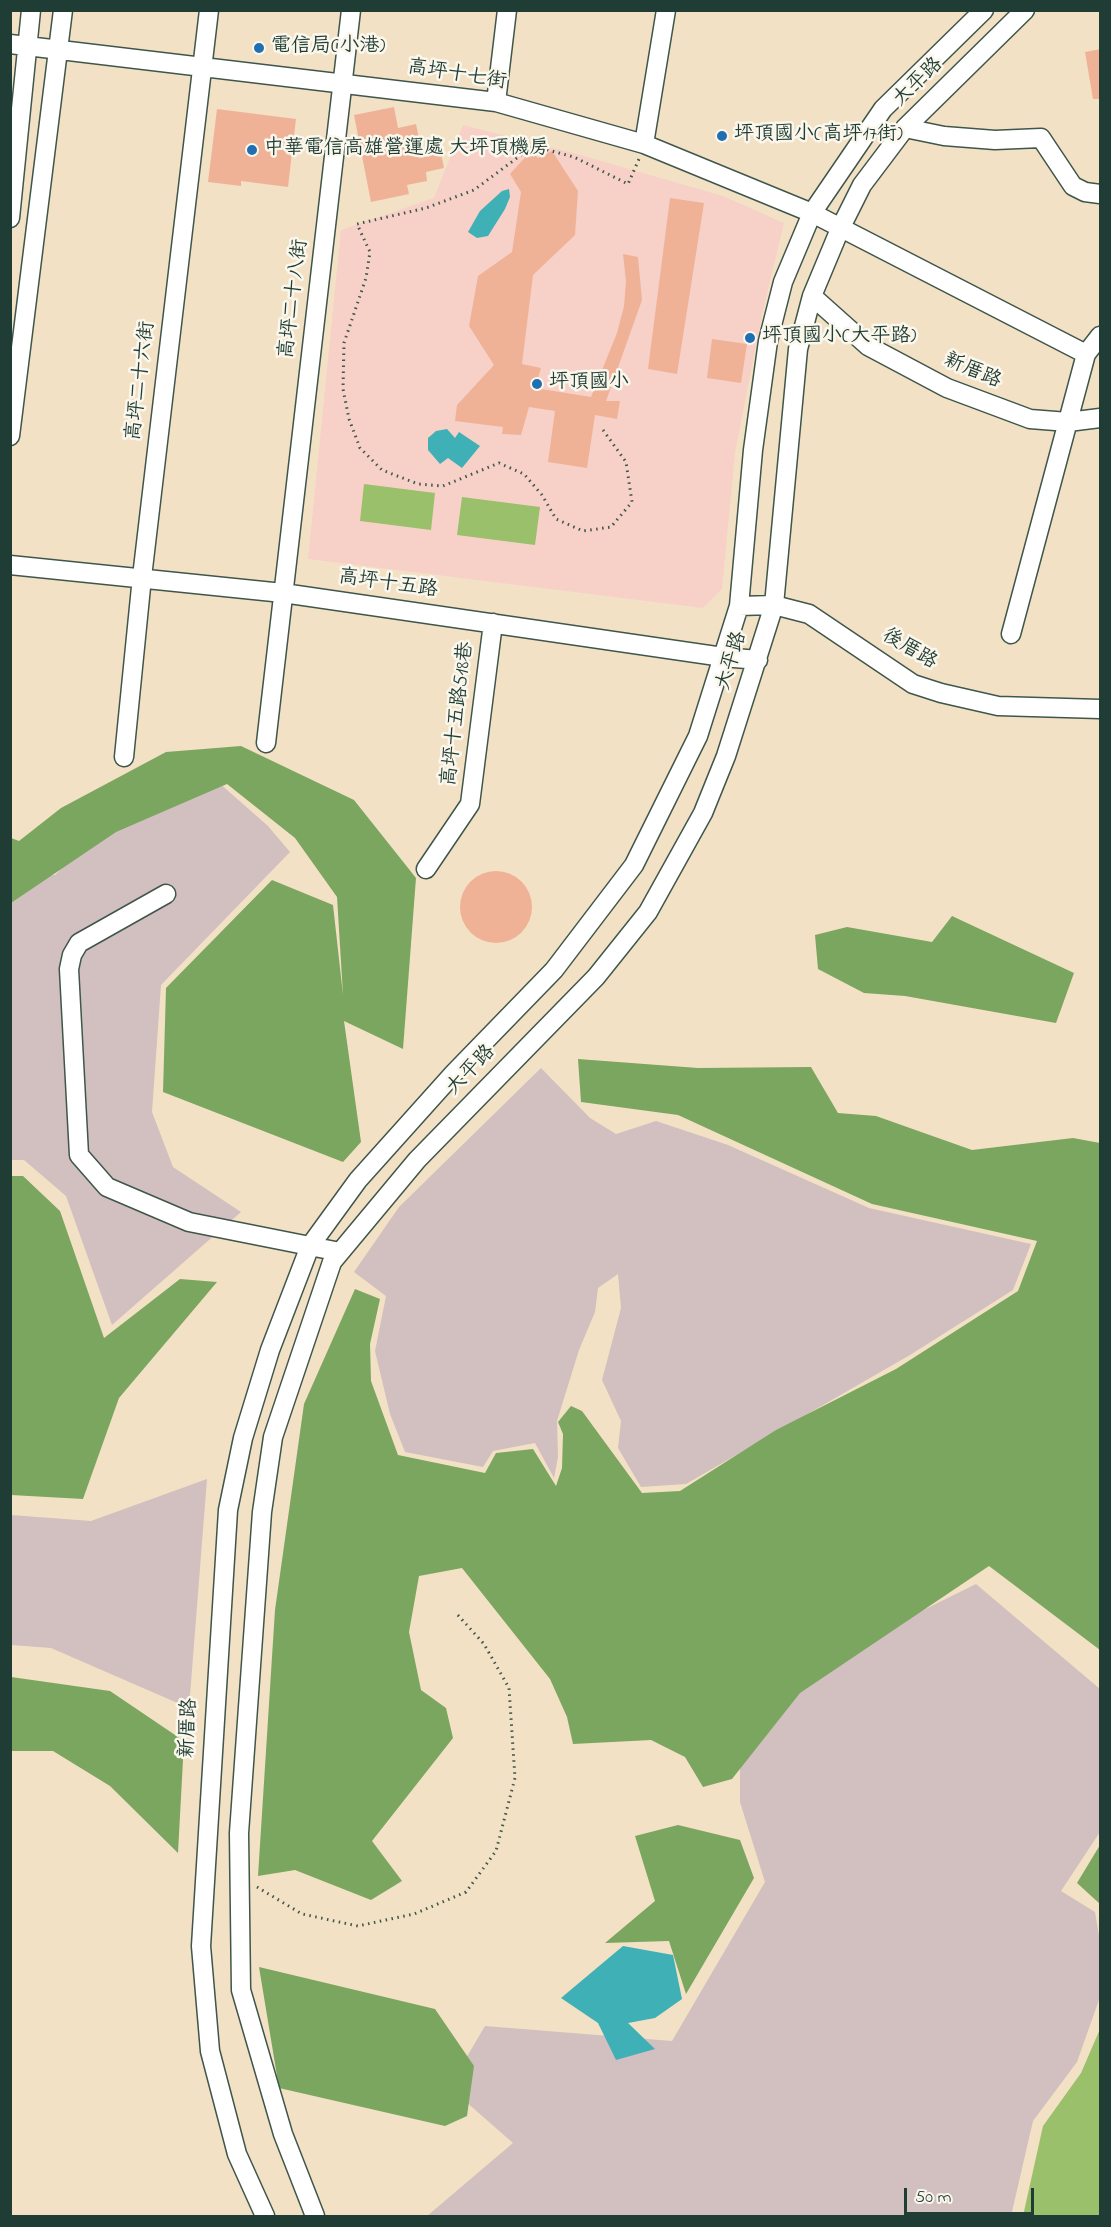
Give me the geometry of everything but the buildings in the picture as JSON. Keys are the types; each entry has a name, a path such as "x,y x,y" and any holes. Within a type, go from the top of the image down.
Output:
{"street":[{"path":"10,218 18,46 31,10"},
{"path":"10,436 63,10"},
{"name":"高坪二十六街","path":"124,757 142,577 209,10"},
{"name":"高坪二十八街","path":"266,743 351,10"},
{"path":"496,102 507,10"},
{"path":"645,144 666,10"},
{"name":"大平路","path":"310,1246 358,1180 454,1073 554,970 634,865 698,736 739,606 753,450 768,341 783,282 812,213 883,109 984,10"},
{"name":"大平路","path":"336,1257 417,1160 596,977 648,912 703,813 726,756 774,605 798,349 812,296 840,229 862,185 904,128 1025,10"},
{"name":"高坪十七街","path":"18,46 342,82 496,102 645,144 812,213 840,229"},
{"path":"904,128 944,136 995,140 1041,138 1073,186 1085,192 1101,194"},
{"path":"840,229 1095,344 1068,422 1011,634"},
{"name":"新厝路","path":"812,296 868,346 947,388 1030,419 1068,422 1101,418"},
{"name":"高坪十五路","path":"10,565 284,592 723,657 758,660"},
{"name":"後厝路","path":"739,606 774,605 809,614 913,684 940,693 998,706 1101,709"},
{"name":"高坪十五路518巷","path":"426,869 470,804 493,623"},
{"path":"166,894 79,943 72,955 69,969 79,1155 107,1187 189,1222 310,1246 336,1257 272,1448 262,1512 249,1668 239,1833 241,1990 283,2134 315,2217"},
{"name":"新厝路","path":"265,2217 237,2154 210,2051 201,1946 228,1510 243,1438 270,1350 310,1246"}],"path":[{"path":"603,430 626,462 632,502 611,527 583,531 556,519 542,495 524,474 499,463 443,486 418,484 382,470 360,448 349,419 343,390 344,343 366,278 369,252 357,224 426,208 474,190 533,146 574,157 628,184 645,144"},
{"path":"240,1877 302,1914 358,1926 414,1914 466,1892 496,1851 515,1778 509,1688 484,1644 456,1613"}],"shaded area":[{"name":"坪頂國小","path":"463,125 577,154 723,196 784,223 762,315 735,453 722,589 703,608 308,559 341,230 434,198"},
{"path":"218,782 268,826 290,852 161,985 152,1112 173,1167 241,1212 112,1325 66,1196 24,1160 11,1160 11,876 55,875 91,839"},
{"path":"541,1068 590,1118 616,1134 656,1121 728,1145 869,1208 1031,1244 1013,1290 910,1355 686,1484 641,1487 618,1448 621,1421 602,1380 621,1308 618,1274 598,1288 595,1312 579,1350 557,1421 558,1457 554,1478 535,1443 493,1451 483,1467 405,1452 390,1414 375,1351 386,1296 354,1272 399,1207"},
{"path":"207,1479 189,1708 51,1648 11,1645 11,1515 91,1521"},
{"path":"976,1584 1100,1689 1100,1832 1061,1891 1095,1912 1100,1941 1100,1997 1077,2062 1033,2121 1011,2216 427,2216 513,2143 449,2087 485,2026 672,2041 765,1882 740,1802 740,1690 869,1637"}],"green space":[{"path":"364,484 435,493 431,530 360,521"},
{"path":"462,497 540,507 535,545 457,535"},
{"path":"241,746 354,800 416,878 403,1049 344,1021 361,1142 343,1162 163,1092 166,988 272,880 333,905 343,995 337,897 295,838 227,784 116,832 11,903 11,838 19,841 61,808 166,752"},
{"path":"952,916 1074,973 1056,1023 905,996 864,993 818,969 815,935 847,927 932,942"},
{"path":"578,1059 698,1068 811,1067 838,1113 876,1116 972,1150 1073,1138 1100,1143 1100,1650 989,1566 800,1693 732,1779 703,1787 685,1757 651,1740 573,1744 567,1717 550,1679 462,1568 419,1576 409,1632 421,1690 446,1708 453,1738 372,1841 402,1881 371,1900 295,1870 258,1876 275,1610 304,1404 355,1289 380,1299 370,1344 371,1381 398,1455 485,1473 496,1453 533,1449 556,1486 562,1468 563,1434 558,1422 571,1406 582,1411 642,1493 680,1491 776,1430 896,1369 1018,1291 1037,1241 872,1204 678,1115 581,1102"},
{"path":"11,1176 23,1176 60,1211 104,1338 180,1279 217,1282 119,1398 83,1499 11,1495"},
{"path":"11,1677 110,1691 184,1741 178,1853 110,1786 53,1751 11,1751"},
{"path":"678,1825 740,1840 754,1878 686,1994 669,1941 605,1943 655,1901 635,1836"},
{"path":"1100,1845 1100,1904 1077,1883"},
{"path":"259,1967 435,2009 474,2066 467,2116 445,2126 279,2088"},
{"path":"1100,2029 1100,2216 1023,2216 1043,2126 1081,2073"}],"water":[{"path":"509,189 510,197 505,209 488,236 477,238 468,232 480,211 502,191"},
{"path":"447,429 455,438 459,432 480,446 462,468 448,458 440,464 428,450 428,438 436,431"},
{"path":"623,1946 673,1955 682,1999 655,2018 628,2023 655,2049 616,2060 598,2023 561,1998"}],"place":[{"name":"電信局(小港)","path":"259,48"},
{"name":"坪頂國小(高坪17街)","path":"722,136"},
{"name":"中華電信高雄營運處 大坪頂機房","path":"252,150"},
{"name":"坪頂國小(大平路)","path":"750,338"},
{"name":"坪頂國小","path":"537,384"}]}
